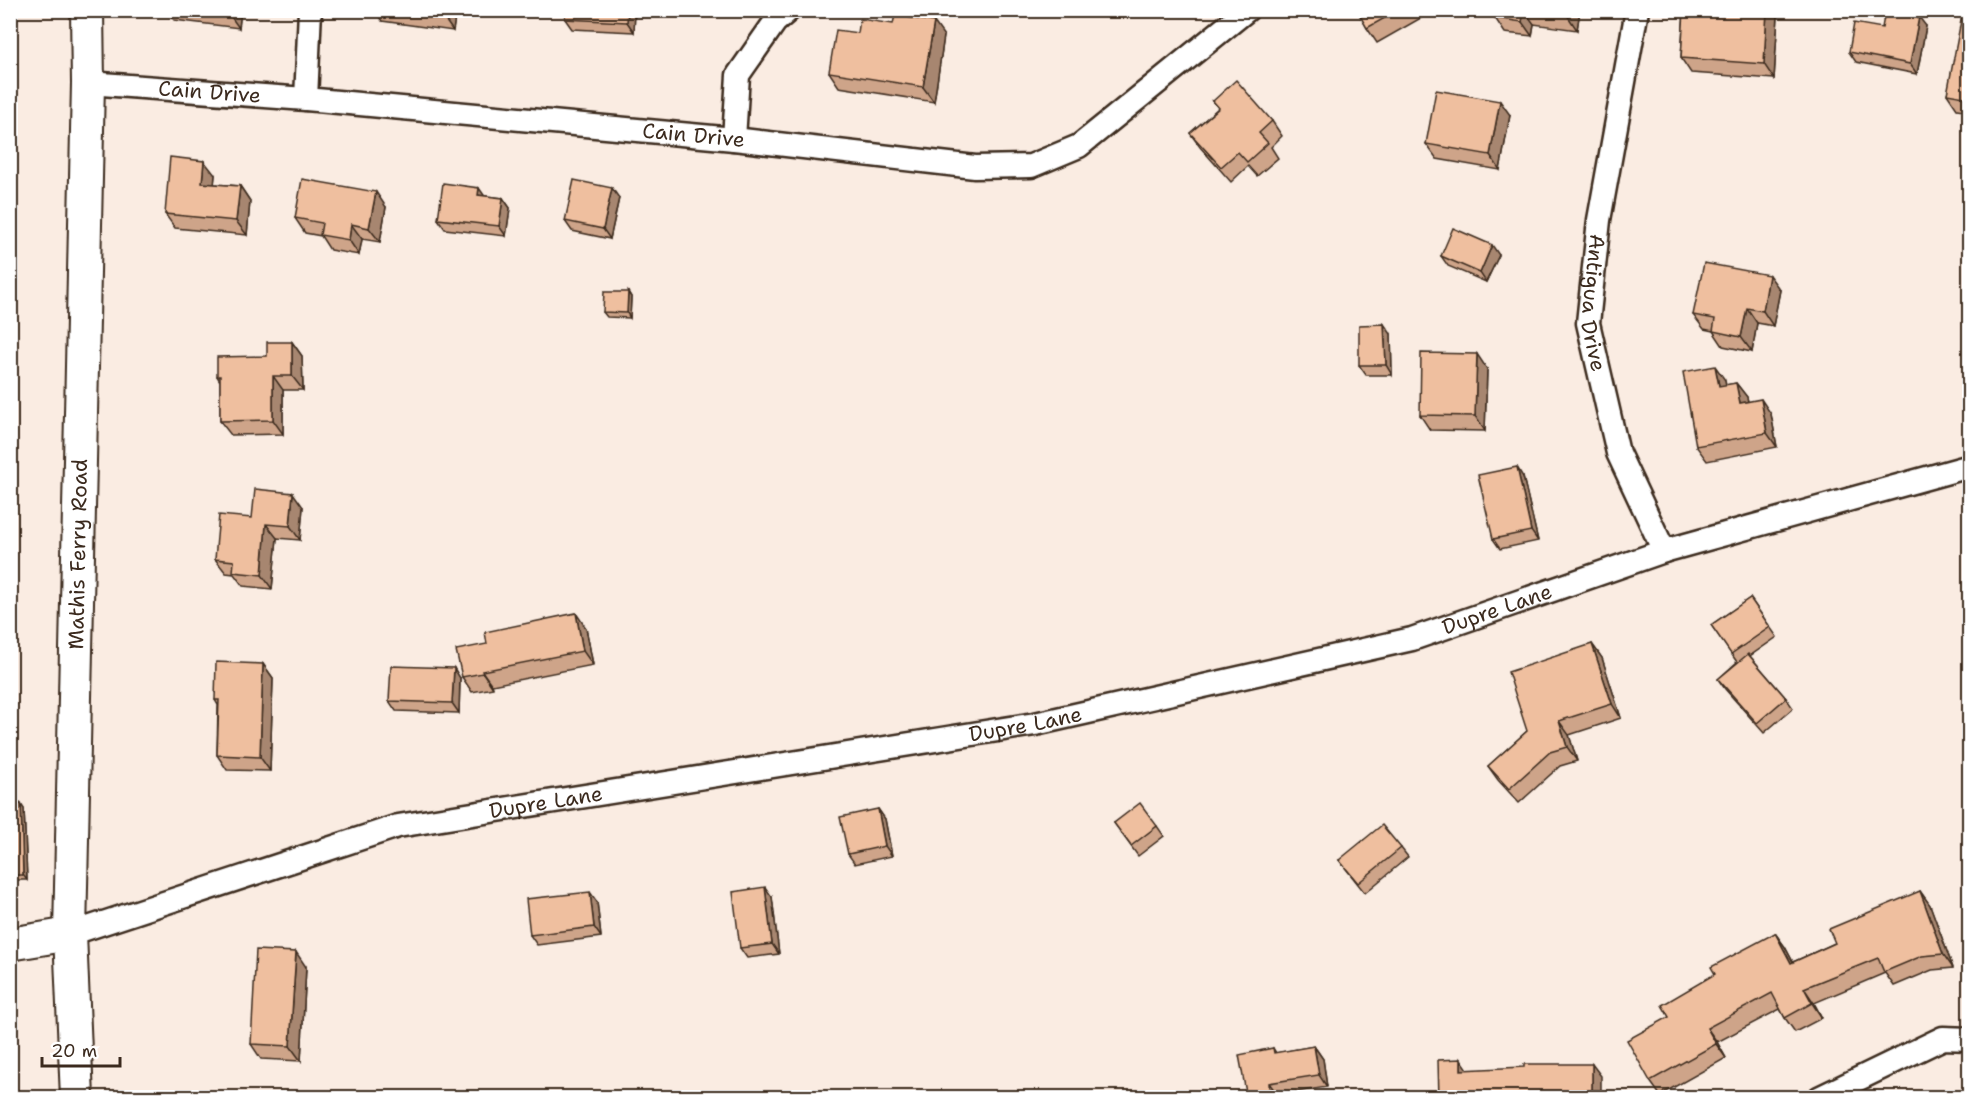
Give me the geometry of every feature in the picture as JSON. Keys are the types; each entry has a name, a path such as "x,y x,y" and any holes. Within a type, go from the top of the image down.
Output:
{"main road":[{"name":"Mathis Ferry Road","path":"77,1098 70,934 88,83 87,10"},
{"path":"10,944 70,934"}],"street":[{"path":"306,99 310,10"},
{"path":"734,139 738,75 775,22 789,10"},
{"name":"Cain Drive","path":"88,83 306,99 734,139 975,167 1031,166 1079,146 1247,10"},
{"name":"Antigua Drive","path":"1637,10 1599,220 1588,323 1618,453 1664,551"},
{"name":"Dupre Lane","path":"70,934 398,825 1035,724 1412,639 1664,551 1970,466"},
{"path":"1819,1098 1943,1038 1970,1039"}],"building":[{"path":"203,10 229,10 229,14"},
{"path":"400,10 444,10 443,17"},
{"path":"565,10 628,10 627,22 565,19"},
{"path":"1357,10 1399,10 1367,28"},
{"path":"1496,10 1524,10 1522,22 1495,18"},
{"path":"1532,10 1567,10 1567,15"},
{"path":"1684,10 1767,10 1764,64 1681,58"},
{"path":"1963,10 1970,10 1970,98 1947,94"},
{"path":"1885,11 1919,17 1910,64 1849,52 1854,23 1882,28"},
{"path":"895,15 934,22 923,87 829,72 836,30 858,33 860,19 893,24"},
{"path":"1236,80 1272,121 1259,133 1268,143 1247,162 1238,152 1221,167 1190,133 1219,108 1213,101"},
{"path":"1436,90 1500,101 1490,155 1426,144"},
{"path":"170,157 204,161 202,183 240,186 236,221 165,214"},
{"path":"302,179 376,192 369,228 351,224 349,240 320,235 322,223 295,218"},
{"path":"574,180 612,188 603,229 565,221"},
{"path":"443,183 479,188 478,195 503,198 499,226 438,219"},
{"path":"1453,228 1492,245 1480,273 1441,256"},
{"path":"1704,263 1769,275 1763,311 1747,308 1741,337 1713,331 1715,319 1693,315"},
{"path":"604,292 628,292 627,313 603,312"},
{"path":"1384,324 1386,365 1359,365 1359,325"},
{"path":"267,342 292,342 292,376 273,376 273,420 220,421 220,376 217,376 217,357 267,356"},
{"path":"1421,353 1477,354 1475,416 1420,415"},
{"path":"1715,366 1719,386 1736,383 1740,403 1761,399 1767,433 1696,446 1683,372"},
{"path":"1517,467 1531,531 1493,539 1478,475"},
{"path":"255,489 293,493 290,526 266,524 262,575 233,572 234,561 215,559 219,515 252,518"},
{"path":"1750,598 1770,627 1731,654 1711,625"},
{"path":"576,613 583,651 462,677 456,650 487,644 485,632"},
{"path":"1592,644 1612,704 1559,721 1567,747 1550,752 1509,789 1488,766 1527,731 1508,672"},
{"path":"1748,654 1786,698 1757,723 1718,679"},
{"path":"216,662 263,664 260,757 217,755 219,700 215,700"},
{"path":"391,666 454,668 452,703 389,701"},
{"path":"1140,803 1157,826 1131,846 1114,823"},
{"path":"10,804 21,804 23,875 10,875"},
{"path":"878,809 885,846 848,854 840,817"},
{"path":"1382,825 1401,848 1358,883 1339,860"},
{"path":"765,887 772,944 740,948 733,892"},
{"path":"1920,891 1943,954 1922,956 1884,972 1878,958 1804,988 1812,1003 1785,1018 1772,993 1707,1028 1716,1044 1650,1081 1627,1040 1669,1017 1662,1005 1715,974 1711,967 1775,933 1791,963 1835,943 1829,929"},
{"path":"590,892 594,927 530,935 526,899"},
{"path":"1970,905 1970,952 1965,906"},
{"path":"256,950 296,952 290,1046 251,1044"},
{"path":"1314,1046 1319,1075 1269,1083 1270,1098 1247,1098 1239,1055 1273,1048 1274,1053"},
{"path":"1461,1059 1461,1070 1524,1067 1524,1064 1592,1064 1592,1098 1439,1098 1438,1060"}]}
